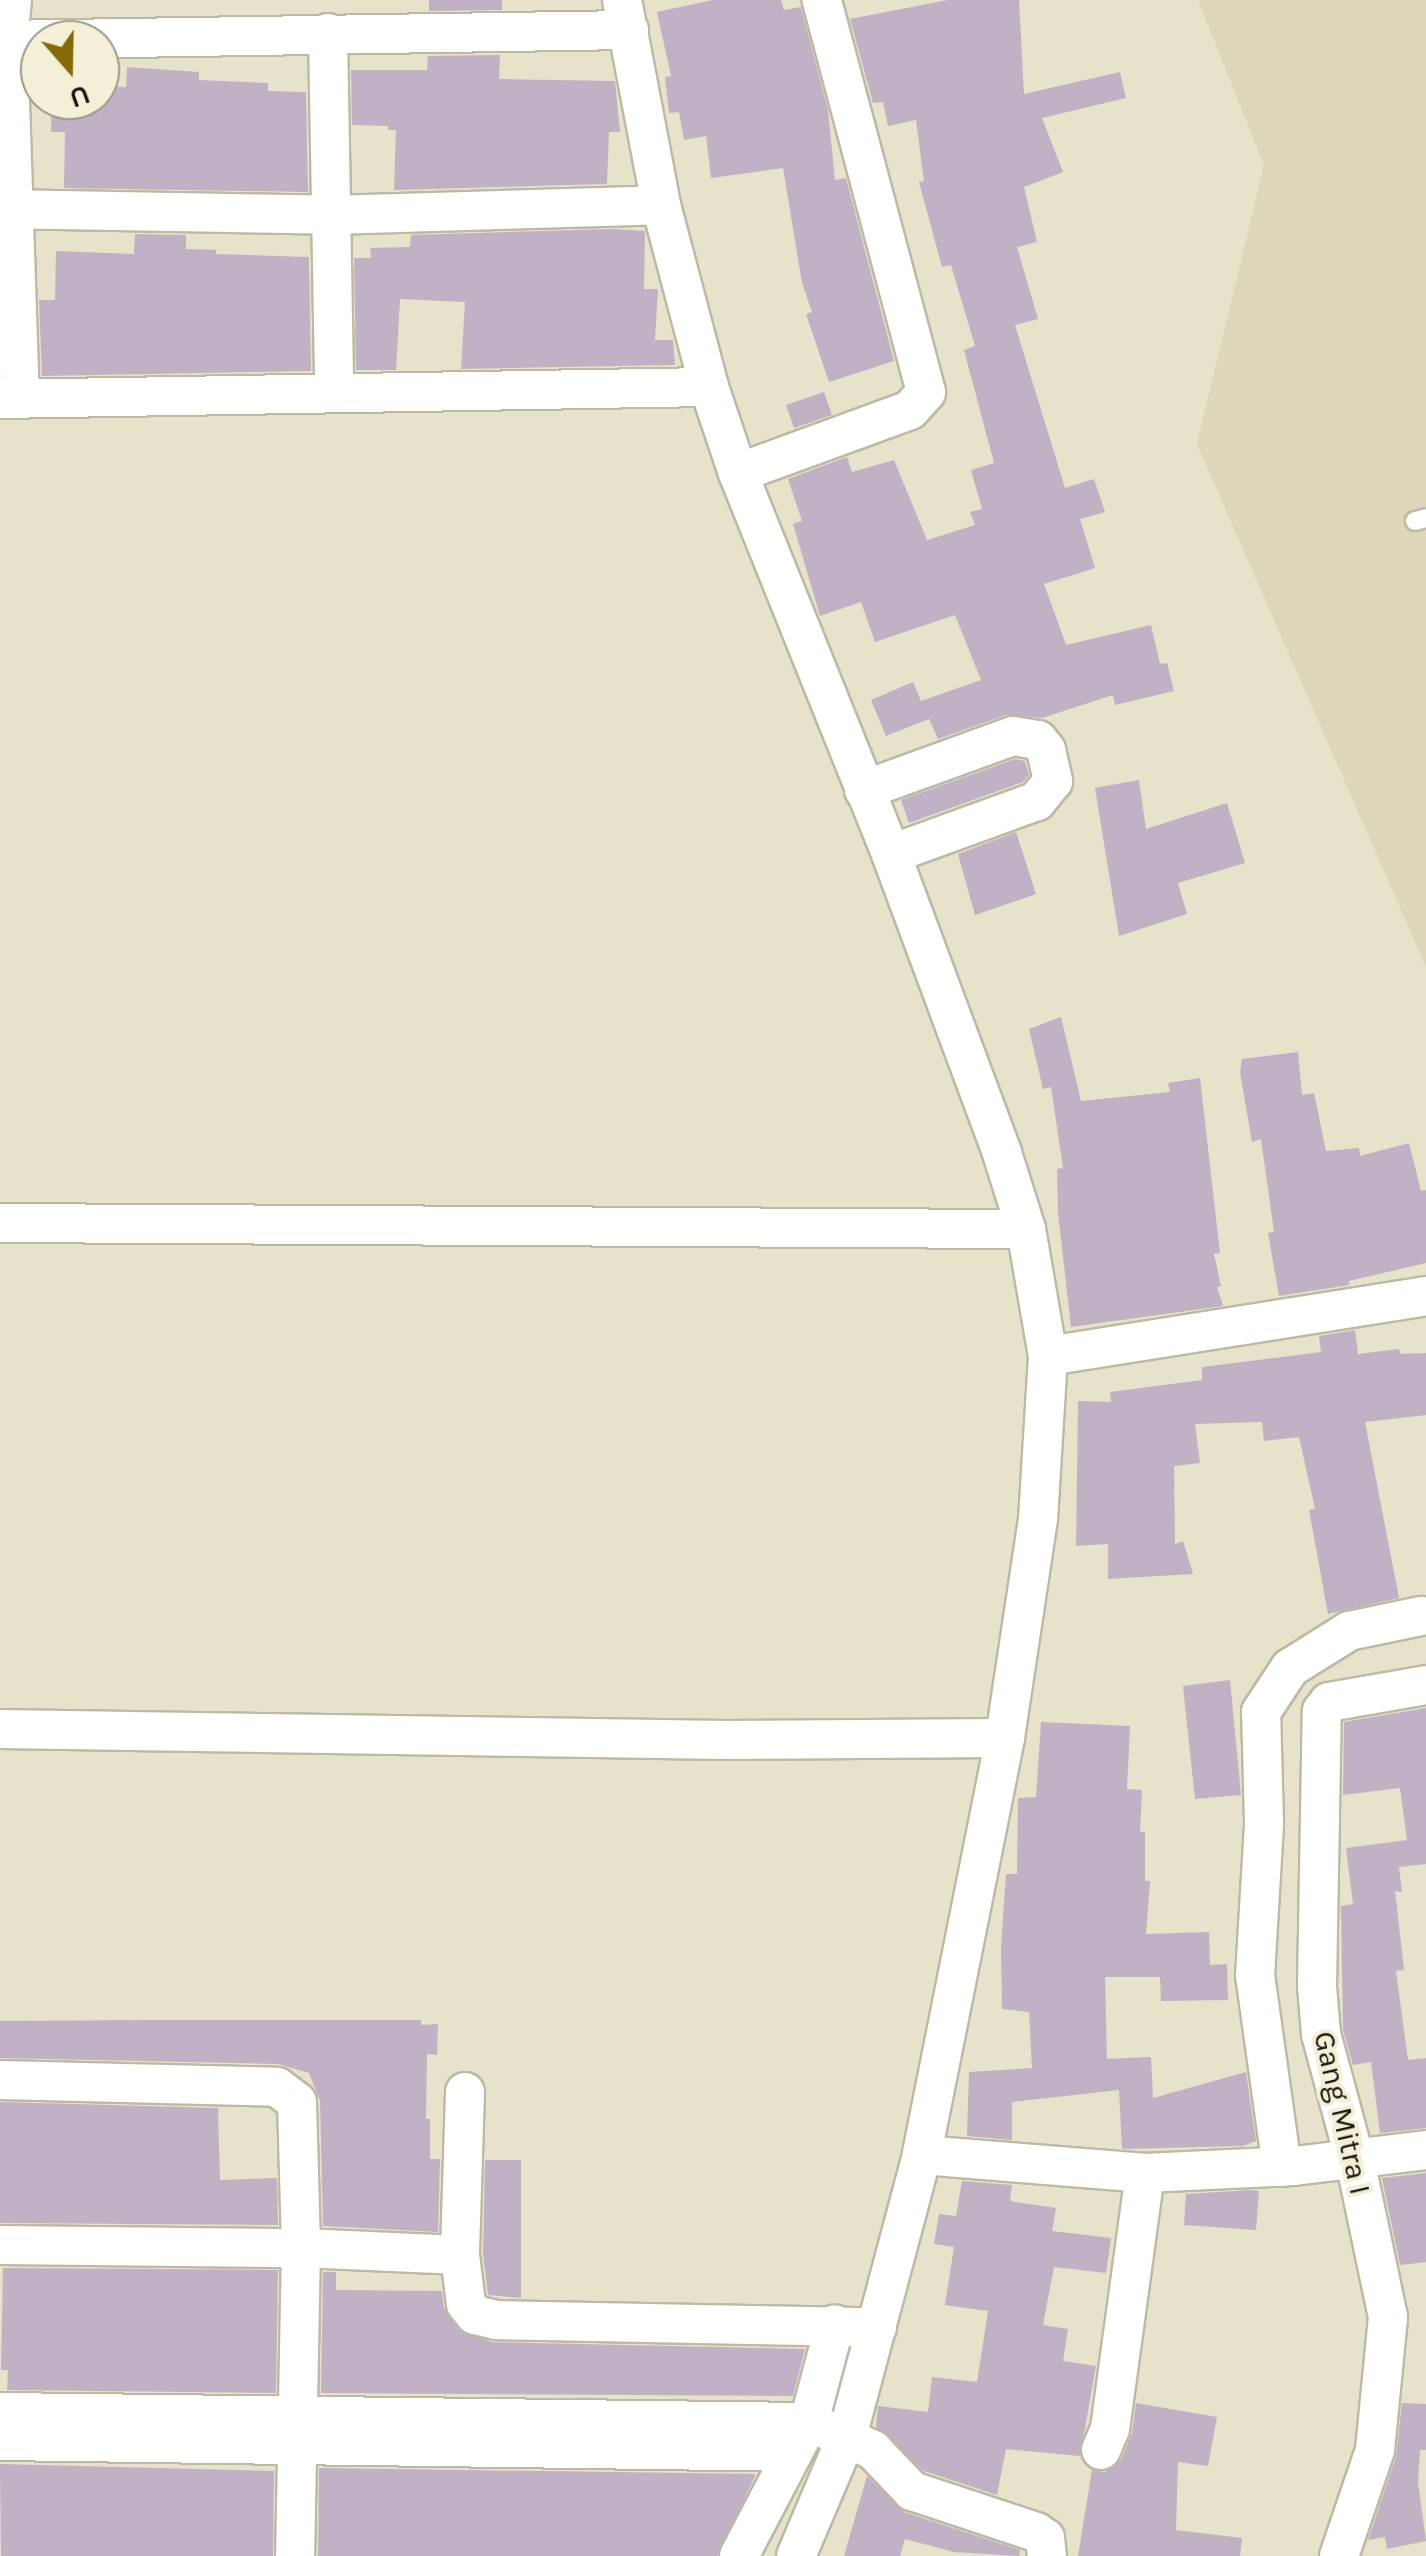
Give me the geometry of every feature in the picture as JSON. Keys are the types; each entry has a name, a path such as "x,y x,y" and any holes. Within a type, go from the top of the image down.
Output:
{"street":[{"path":"12,0 4,40 10,398 709,388"},
{"path":"738,473 910,410 926,392 822,0"},
{"path":"4,40 328,34 607,15 709,388 738,473 950,1006 1026,1230 1048,1356 1038,1519 1005,1738 922,2155 847,2436 796,2556"},
{"path":"328,34 334,393"},
{"path":"8,210 331,215 661,205"},
{"path":"864,790 1012,736 1038,740 1046,750 1053,781 1037,801 891,854"},
{"path":"0,1223 1026,1230"},
{"path":"1048,1356 1426,1296"},
{"path":"1288,2166 1255,1976 1264,1823 1261,1712 1290,1668 1349,1631 1421,1616"},
{"name":"Gang Mitra I","path":"1339,2556 1375,2450 1388,2317 1327,2068 1317,1986 1322,1711 1329,1702 1426,1685"},
{"path":"0,1729 707,1740 1005,1738"},
{"path":"0,2080 285,2091 298,2109 301,2248 295,2556"},
{"path":"465,2092 460,2256 466,2304 486,2319 836,2324 877,2328"},
{"path":"922,2155 1145,2173 1352,2161 1426,2150"},
{"path":"1101,2450 1110,2429 1145,2173"},
{"path":"0,2245 301,2248 460,2256"},
{"path":"739,2556 801,2437 836,2324"},
{"path":"0,2412 299,2434"},
{"path":"0,2441 299,2434 847,2436 873,2450 912,2491 1036,2532 1045,2538 1047,2556"}],"shaded area":[{"path":"1198,0 1426,0 1426,967 1197,444 1264,165"}],"building":[{"path":"429,0 502,0 502,10 429,11"},
{"path":"713,0 781,0 784,10 801,7 828,110 835,180 846,178 894,361 829,382 806,314 812,312 802,283 783,168 711,178 706,136 684,140 679,112 669,113 665,77 671,76 657,12"},
{"path":"948,0 1019,0 1024,94 1120,72 1126,98 1042,118 1063,172 1024,187 1037,242 1017,247 1038,319 1015,325 1065,488 1094,479 1105,512 1080,519 1095,568 1044,584 1066,645 1151,625 1160,664 1167,663 1174,691 1115,705 1113,695 1042,718 1006,715 938,739 926,712 929,719 886,736 871,700 913,682 921,701 981,680 955,615 875,642 861,602 820,616 793,524 802,521 788,479 847,457 852,472 894,460 927,540 975,525 970,512 982,509 971,470 994,463 964,350 975,346 951,265 942,267 919,182 924,181 916,120 888,126 883,102 873,103 850,19"},
{"path":"500,55 499,79 615,81 620,132 609,132 607,184 394,190 396,130 388,130 388,126 352,125 351,70 427,70 428,56"},
{"path":"127,67 199,72 199,80 268,83 268,91 306,92 308,192 64,188 65,132 51,132 51,120 120,120 120,87 126,87"},
{"path":"645,231 644,289 658,289 655,340 673,340 675,365 461,369 465,302 400,299 396,370 356,370 354,258 371,258 370,248 410,247 411,235"},
{"path":"135,234 186,235 186,249 216,250 216,254 309,257 311,371 42,376 39,300 55,300 56,251 134,254"},
{"path":"824,392 832,415 794,428 786,405"},
{"path":"1015,759 1025,761 1029,775 1023,782 909,823 901,800"},
{"path":"1139,780 1146,829 1227,803 1245,863 1178,883 1187,914 1119,936 1095,788"},
{"path":"1016,832 1036,894 975,915 958,854"},
{"path":"1061,1017 1081,1101 1170,1092 1168,1083 1200,1078 1220,1253 1214,1254 1221,1286 1217,1287 1223,1306 1071,1327 1058,1212 1057,1169 1063,1168 1051,1087 1043,1089 1029,1029"},
{"path":"1298,1052 1302,1095 1314,1093 1326,1151 1359,1148 1360,1156 1409,1143 1421,1191 1426,1190 1426,1263 1349,1281 1349,1285 1279,1296 1268,1233 1274,1232 1261,1139 1252,1142 1240,1072 1242,1059"},
{"path":"1355,1330 1358,1354 1399,1349 1400,1354 1426,1353 1426,1415 1365,1422 1399,1598 1328,1614 1309,1510 1315,1509 1299,1437 1264,1441 1262,1422 1195,1424 1200,1463 1174,1466 1175,1544 1183,1541 1193,1574 1108,1579 1108,1544 1076,1546 1078,1401 1111,1402 1110,1392 1202,1380 1202,1367 1321,1352 1319,1336"},
{"path":"1230,1680 1241,1795 1195,1799 1183,1686"},
{"path":"1426,1708 1426,1864 1399,1867 1402,1892 1395,1891 1404,1970 1396,1971 1408,2060 1426,2058 1426,2128 1380,2133 1371,2062 1353,2065 1343,2030 1341,1906 1353,1904 1346,1848 1407,1840 1400,1788 1343,1795 1344,1722"},
{"path":"1041,1722 1130,1726 1127,1789 1142,1790 1140,1832 1145,1832 1145,1881 1150,1881 1146,1934 1209,1932 1210,1965 1227,1964 1228,2000 1161,2001 1160,1977 1105,1977 1107,2059 1151,2057 1153,2098 1246,2072 1256,2141 1243,2146 1122,2149 1119,2090 1012,2102 1012,2140 967,2136 969,2072 1032,2068 1029,2012 1002,2009 1001,1948 1006,1874 1017,1874 1018,1798 1036,1797"},
{"path":"421,2020 421,2025 438,2024 437,2055 427,2054 426,2119 430,2119 430,2159 440,2159 438,2232 323,2226 320,2101 309,2073 278,2064 0,2058 0,2021"},
{"path":"0,2102 218,2108 220,2180 277,2178 278,2225 0,2223"},
{"path":"485,2160 521,2160 521,2298 488,2295 483,2254"},
{"path":"1426,2173 1426,2262 1400,2265 1382,2178"},
{"path":"962,2181 1012,2185 1010,2201 1056,2208 1052,2231 1111,2238 1106,2273 1054,2267 1043,2325 1068,2329 1063,2361 1096,2366 1080,2456 1006,2449 997,2495 924,2471 876,2427 878,2406 928,2412 932,2377 977,2382 988,2311 945,2305 954,2247 934,2244 939,2214 956,2216"},
{"path":"1259,2191 1256,2230 1184,2225 1186,2194"},
{"path":"3,2268 278,2270 276,2393 7,2390 8,2370 1,2370"},
{"path":"323,2272 336,2272 336,2290 442,2291 444,2308 458,2329 491,2342 805,2349 793,2396 321,2393"},
{"path":"1136,2403 1217,2417 1208,2466 1178,2462 1176,2530 1242,2538 1240,2556 1078,2556 1092,2470 1105,2472 1121,2460 1132,2433"},
{"path":"1402,2403 1426,2404 1426,2450 1420,2450 1418,2482 1426,2541 1387,2549 1385,2537 1368,2540 1396,2457"},
{"path":"0,2464 274,2471 273,2556 1,2556"},
{"path":"319,2468 755,2476 717,2556 318,2556"},
{"path":"867,2476 904,2512 1020,2550 1019,2556 954,2552 905,2539 900,2556 844,2556"}]}
